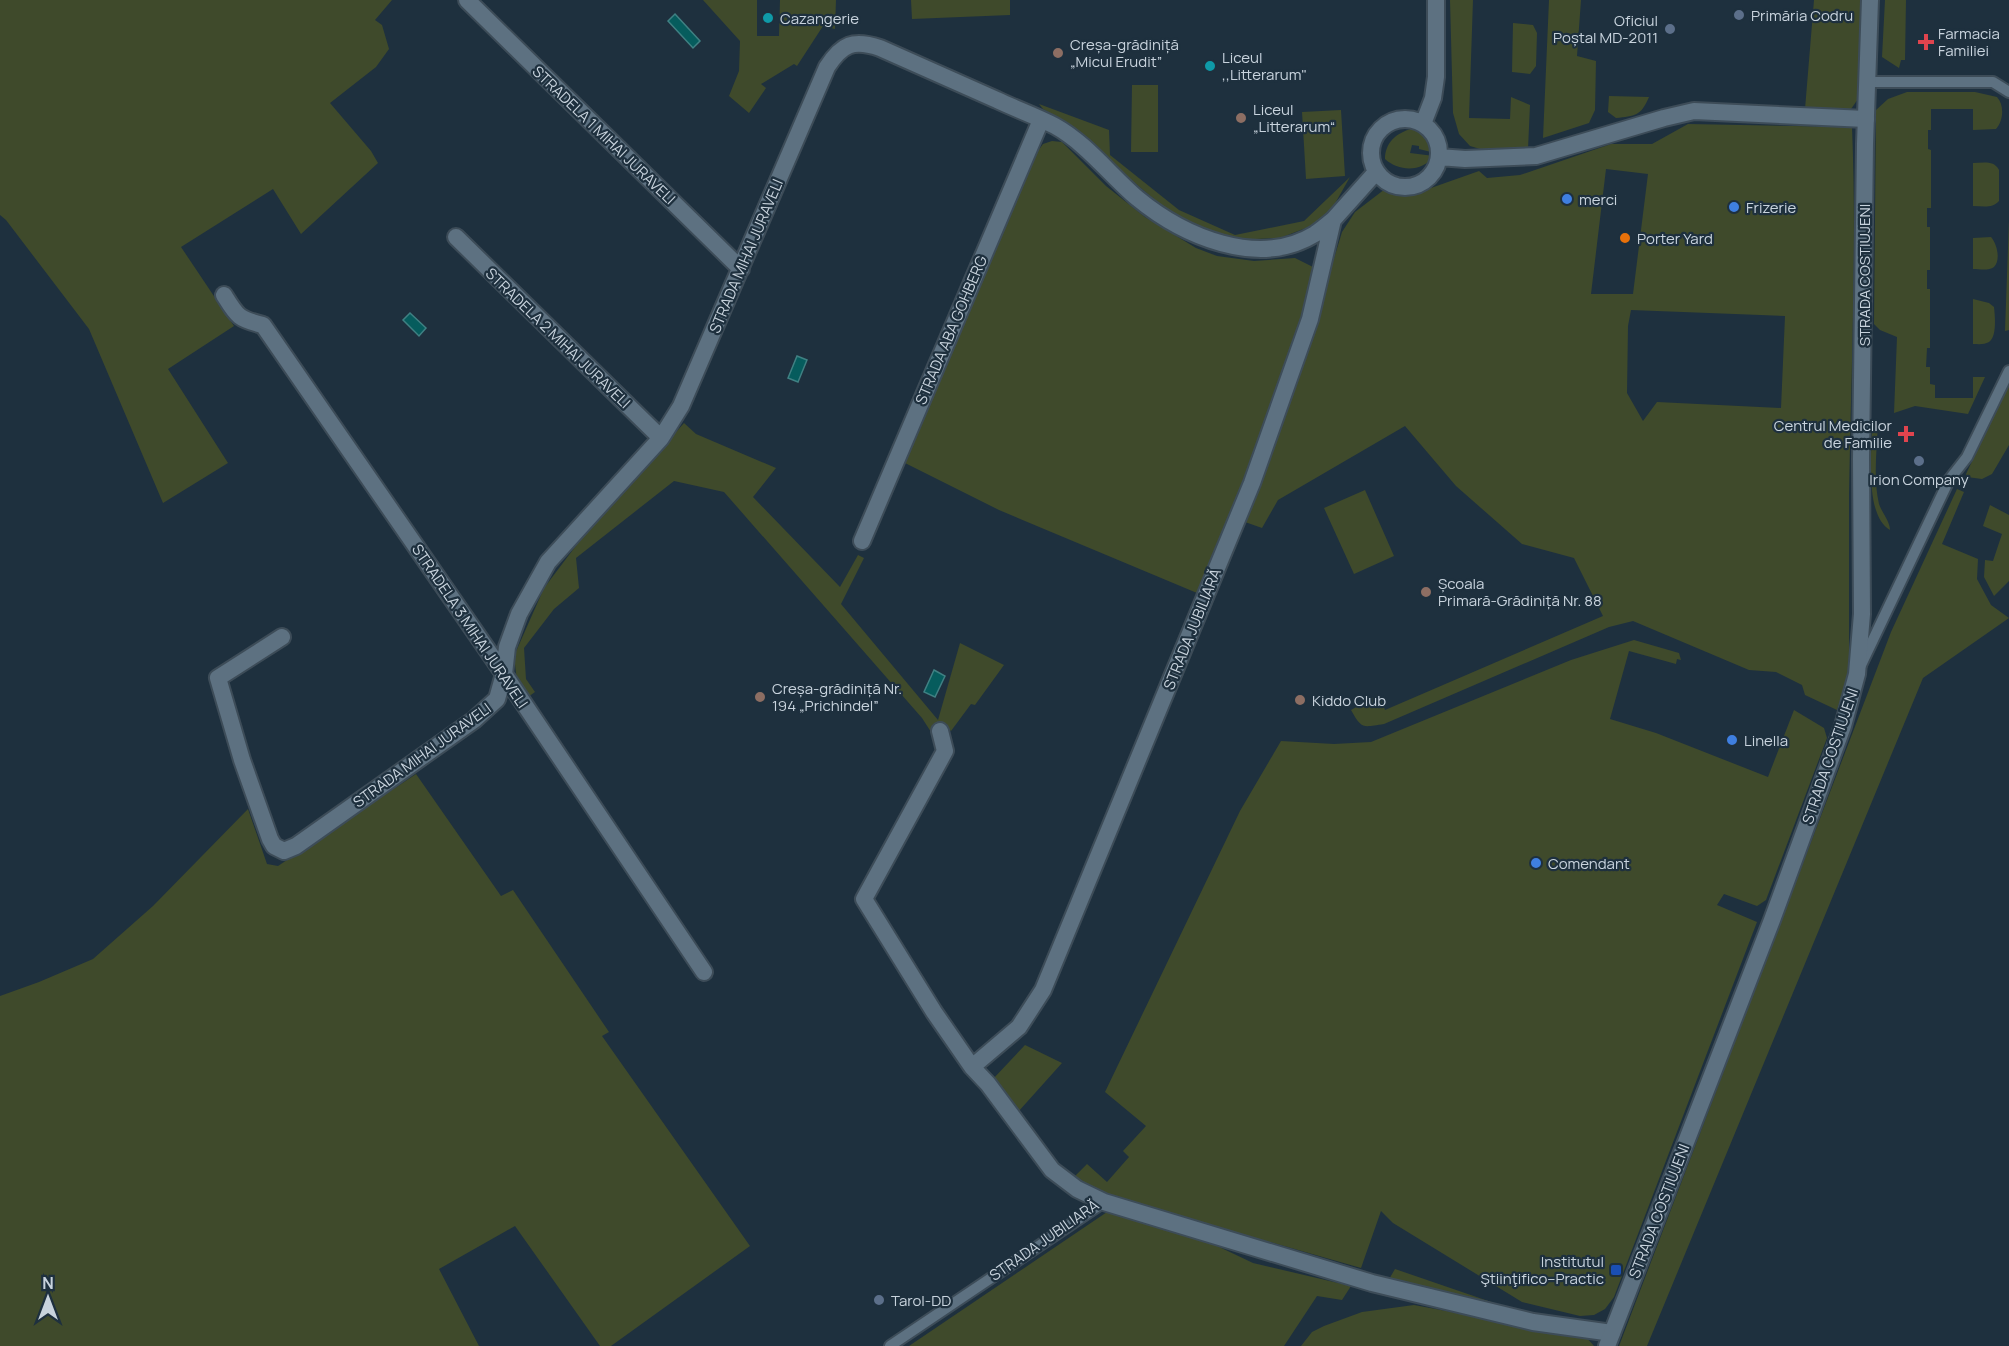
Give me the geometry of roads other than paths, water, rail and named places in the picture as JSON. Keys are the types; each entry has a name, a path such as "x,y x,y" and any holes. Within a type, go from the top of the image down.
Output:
{"street":[{"name":"STRADELA 1 MIHAI JURAVELI","path":"467,0 741,269"},
{"path":"1423,124 1433,98 1436,77 1436,0"},
{"name":"STRADA COSTIUJENI","path":"1104,1202 1372,1283 1610,1339 1772,920 1843,726 1857,674 1862,614 1861,459 1870,0"},
{"name":"STRADA MIHAI JURAVELI","path":"282,638 218,678 242,760 270,839 278,849 284,851 296,846 474,720 497,699 504,674 507,647 519,614 548,561 661,438 681,406 826,67 836,52 849,45 864,43 880,48 1057,127 1088,152 1137,198 1168,221 1203,238 1224,245 1267,249 1313,235 1333,220"},
{"path":"1439,157 1466,159 1536,156 1694,111 1866,119"},
{"path":"1412,119 1423,124 1436,138 1439,157 1430,177 1412,187 1401,188 1391,185 1376,172 1371,162 1370,150 1373,139 1389,122 1412,119"},
{"name":"STRADA ABA GOHBERG","path":"861,541 1041,120"},
{"name":"STRADA JUBILIARĂ","path":"972,1067 1019,1027 1050,975 1252,483 1310,318 1333,220 1376,172"},
{"name":"STRADELA 2 MIHAI JURAVELI","path":"456,237 661,438"},
{"name":"STRADELA 3 MIHAI JURAVELI","path":"224,295 234,312 245,321 262,325 504,674 704,972"},
{"name":"STRADA JUBILIARĂ","path":"940,731 945,752 864,899 934,1012 972,1067 988,1084 1052,1170 1077,1189 1104,1202"}],"lane":[{"path":"1867,82 1993,82 2009,92"},
{"path":"1857,674 1949,480 1967,457 2009,371"},
{"name":"STRADA JUBILIARĂ","path":"890,1346 1104,1202"}],"place":[{"name":"Primăria Codru","path":"1739,15"},
{"name":"Cazangerie","path":"768,18"},
{"name":"Oficiul Poștal MD-2011","path":"1670,29"},
{"name":"Farmacia Familiei","path":"1926,42"},
{"name":"Creșa-grădiniță „Micul Erudit”","path":"1058,53"},
{"name":"Liceul ,,Litterarum\"","path":"1210,66"},
{"name":"Liceul „Litterarum“","path":"1241,118"},
{"name":"merci","path":"1567,199"},
{"name":"Frizerie","path":"1734,207"},
{"name":"Porter Yard","path":"1625,238"},
{"name":"Centrul Medicilor de Familie","path":"1906,434"},
{"name":"Irion Company","path":"1919,461"},
{"name":"Școala Primară-Grădiniță Nr. 88","path":"1426,592"},
{"name":"Creșa-grădiniță Nr. 194 „Prichindel”","path":"760,697"},
{"name":"Kiddo Club","path":"1300,700"},
{"name":"Linella","path":"1732,740"},
{"name":"Comendant","path":"1536,863"},
{"name":"Institutul Ştiinţifico–Practic","path":"1616,1270"},
{"name":"Tarol-DD","path":"879,1300"}]}
